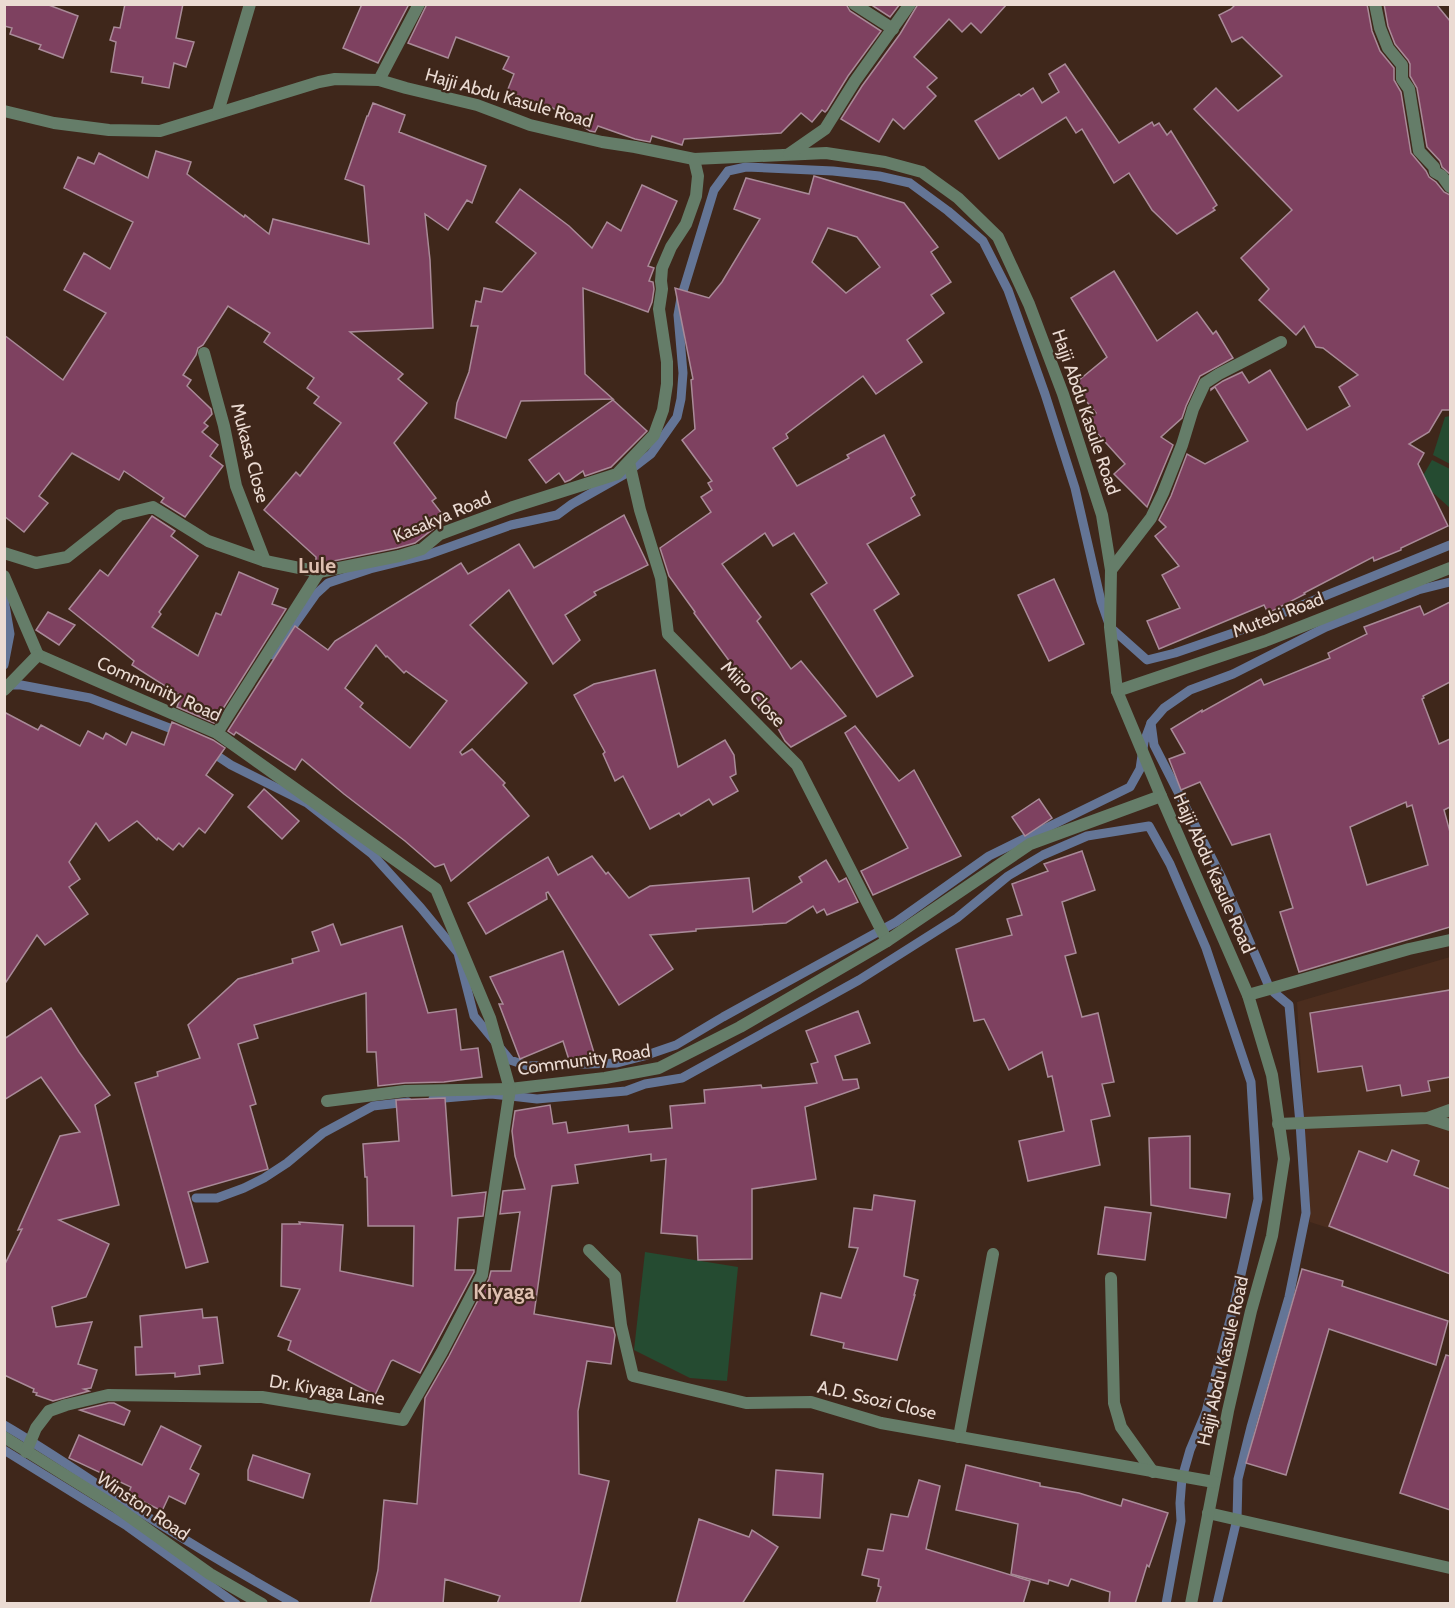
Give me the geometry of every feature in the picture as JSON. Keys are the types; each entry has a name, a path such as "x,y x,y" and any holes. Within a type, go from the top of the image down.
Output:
{"street":[{"path":"218,112 250,4"},
{"path":"379,80 419,4"},
{"path":"854,4 893,28"},
{"path":"788,155 825,129 855,81 910,4"},
{"path":"1375,4 1380,28 1388,48 1402,65 1402,79 1409,89 1419,151 1450,187"},
{"name":"Hajji Abdu Kasule Road","path":"4,111 65,125 109,130 160,131 319,82 335,79 379,80 477,105 540,128 694,159 826,153 885,162 922,172 958,198 998,237 1029,304 1063,394 1102,515 1111,570 1110,627 1117,691 1248,994 1272,1075 1284,1159 1272,1236 1251,1311 1228,1411 1191,1604"},
{"name":"Kasakya Road","path":"4,553 36,563 67,557 120,514 153,507 208,540 265,561 319,572 399,556 422,549 440,534 513,507 617,474 654,435 663,410 667,384 667,362 659,309 661,281 671,247 686,224 696,196 698,176 694,159"},
{"path":"1111,570 1151,518 1163,493 1193,409 1205,383 1281,342"},
{"name":"Mukasa Close","path":"204,353 224,426 236,486 265,561"},
{"name":"Miiro Close","path":"629,462 661,578 669,634 796,765 887,940"},
{"name":"Mutebi Road","path":"1117,691 1265,641 1450,568"},
{"path":"217,734 319,572"},
{"path":"4,576 38,655 4,690"},
{"name":"Community Road","path":"38,655 217,734 436,889 490,1018 510,1089 605,1078 659,1068 740,1027 887,940 1030,844 1161,796"},
{"path":"1248,994 1409,949 1450,940"},
{"path":"327,1101 405,1091 510,1089"},
{"name":"Dr. Kiyaga Lane","path":"26,1452 36,1428 49,1411 108,1395 262,1398 403,1420 482,1275 510,1089"},
{"path":"1278,1124 1428,1118 1450,1110"},
{"path":"1428,1118 1450,1125"},
{"name":"A.D. Ssozi Close","path":"589,1250 615,1276 621,1325 633,1376 746,1403 811,1402 881,1423 1214,1482"},
{"path":"959,1437 993,1254"},
{"path":"1111,1278 1114,1403 1121,1427 1153,1472"},
{"name":"Winston Road","path":"4,1437 116,1507 210,1574 262,1604"},
{"path":"1208,1513 1450,1568"}],"shaded area":[{"path":"1450,957 1450,1270 1310,1222 1297,1002"}],"green space":[{"path":"1450,416 1450,464 1433,455 1445,417"},
{"path":"1432,460 1450,469 1450,508 1420,481"},
{"path":"645,1252 738,1267 727,1381 690,1378 634,1350"}],"building":[{"path":"4,4 46,4 78,16 63,58 39,49 41,45 10,34 12,28 4,26"},
{"path":"125,4 183,4 176,38 194,42 186,67 174,63 169,88 142,83 143,77 111,72 116,42 110,40 114,27 120,28"},
{"path":"362,4 409,4 378,63 343,48"},
{"path":"427,4 846,4 850,11 881,31 848,76 827,110 825,112 822,110 812,122 801,113 781,133 684,139 682,145 652,136 650,142 635,139 598,126 595,132 590,131 548,105 545,111 506,94 514,74 503,69 509,57 456,37 448,58 408,43"},
{"path":"870,4 900,4 890,17"},
{"path":"918,4 1007,4 981,33 971,23 962,32 949,19 914,57 937,78 927,87 936,96 904,129 893,119 879,142 841,119"},
{"path":"1236,4 1367,4 1372,31 1380,51 1394,68 1394,80 1401,92 1411,153 1429,177 1450,195 1450,410 1442,410 1429,432 1409,444 1424,453 1418,464 1448,526 1401,550 1374,561 1373,557 1268,613 1264,605 1159,649 1147,621 1180,608 1162,575 1179,566 1155,536 1166,527 1159,520 1187,454 1205,464 1248,441 1215,387 1211,389 1242,372 1249,383 1270,370 1307,430 1350,406 1339,387 1358,375 1323,348 1316,347 1304,326 1296,335 1259,300 1269,289 1241,258 1292,210 1194,109 1216,88 1238,111 1282,76 1242,37 1232,42 1219,15"},
{"path":"1384,4 1436,4 1450,21 1450,174 1427,147 1417,88 1410,76 1410,64 1395,44 1388,26"},
{"path":"1065,64 1119,143 1152,122 1154,126 1159,123 1167,135 1171,131 1217,205 1213,208 1215,210 1177,234 1152,210 1129,173 1114,183 1082,129 1076,133 1066,117 999,159 975,121 1033,88 1042,103 1059,92 1049,74"},
{"path":"373,103 405,115 399,132 486,166 472,203 467,200 448,230 425,214 433,328 350,332 403,374 398,379 427,403 394,443 436,498 432,501 446,519 415,543 316,563 316,557 264,510 296,472 300,476 341,423 314,403 319,397 307,388 314,378 264,342 270,333 228,306 203,345 198,348 183,375 191,380 187,386 211,409 212,414 204,423 208,426 202,432 218,445 210,456 223,466 185,517 161,502 164,498 124,471 119,480 72,453 39,496 48,503 24,532 4,516 4,335 63,380 106,313 64,290 84,253 110,269 133,222 64,188 78,157 94,164 99,153 148,178 156,151 191,162 187,174 269,234 273,219 369,244 364,186 345,179"},
{"path":"814,176 904,203 938,247 931,252 951,282 931,295 944,313 907,340 922,362 876,394 863,376 786,434 788,438 773,448 797,486 849,458 847,455 884,435 915,495 911,498 920,515 867,544 899,594 874,610 913,676 877,697 811,594 827,583 794,533 773,546 765,533 722,564 761,617 757,621 791,669 801,661 846,716 791,747 785,741 767,709 766,711 669,576 660,548 711,512 701,497 712,490 708,483 712,481 682,440 695,429 691,380 693,379 675,288 709,298 722,282 760,219 734,209 746,178 809,194","holes":["828,228 857,237 880,267 846,293 812,262"]},
{"path":"642,185 677,201 648,266 654,268 649,281 653,282 654,289 648,312 583,288 585,374 613,399 521,401 506,438 455,418 457,403 469,372 478,326 471,326 476,301 481,302 484,288 502,292 536,253 496,222 520,189 569,226 592,248 607,222 621,231"},
{"path":"1114,271 1157,341 1197,312 1213,334 1216,331 1233,358 1200,376 1182,418 1161,437 1173,445 1147,507 1114,474 1125,464 1087,422 1096,413 1073,385 1107,357 1071,298"},
{"path":"613,400 647,431 611,467 585,476 583,471 565,482 559,473 546,483 529,460"},
{"path":"624,515 648,565 594,592 596,595 565,615 580,640 553,664 509,590 470,625 527,683 460,752 462,755 472,749 505,783 503,785 529,816 451,881 444,864 435,867 302,759 295,770 236,732 234,735 228,731 295,626 328,650 335,641 461,563 468,574 519,544 534,568","holes":["376,645 404,673 406,671 447,701 410,748 360,707 363,703 345,688"]},
{"path":"152,516 175,531 171,536 198,556 159,612 161,614 152,627 198,656 216,613 221,615 239,572 278,589 272,604 286,609 214,723 177,707 181,696 132,665 134,661 69,609 100,570 108,576"},
{"path":"1054,579 1084,644 1049,661 1018,595"},
{"path":"1450,602 1450,682 1423,696 1422,699 1439,744 1450,739 1450,807 1444,810 1450,832 1450,927 1299,972 1280,912 1293,908 1270,834 1232,845 1200,782 1181,790 1169,759 1185,753 1171,729 1261,679 1264,685 1330,658 1328,653 1367,634 1364,627 1420,606 1424,615","holes":["1406,802 1407,807 1412,805 1428,865 1367,885 1350,827"]},
{"path":"48,612 75,625 59,645 36,630"},
{"path":"655,670 678,767 725,740 734,755 736,774 730,777 738,791 713,805 709,799 681,816 679,813 650,829 623,776 615,781 603,754 605,752 574,695 594,684"},
{"path":"4,712 38,730 41,725 80,746 88,731 103,739 106,733 126,745 132,732 164,745 172,722 213,740 225,748 206,775 233,795 205,833 199,828 183,847 179,843 173,850 158,838 157,840 137,821 109,841 96,823 69,862 80,879 69,887 88,914 45,945 37,935 4,985"},
{"path":"855,726 899,781 914,770 961,856 873,895 861,871 908,848 845,733"},
{"path":"264,789 299,821 282,839 248,807"},
{"path":"1039,799 1052,818 1025,836 1012,817"},
{"path":"1082,851 1095,890 1062,902 1076,953 1065,956 1082,1017 1098,1013 1114,1082 1102,1084 1110,1116 1091,1120 1100,1165 1028,1181 1019,1141 1064,1131 1052,1076 1048,1077 1042,1052 1009,1070 984,1019 974,1021 956,949 1012,935 1007,919 1022,915 1012,884 1048,871 1044,864"},
{"path":"592,856 629,898 650,886 749,878 753,912 802,882 799,877 826,860 839,882 846,878 858,902 827,915 824,909 817,913 813,906 786,923 696,929 696,931 650,935 673,969 619,1005 548,892 546,893 547,899 486,934 468,903 548,857 558,875"},
{"path":"333,924 341,945 402,926 428,1013 456,1009 461,1050 478,1048 482,1077 378,1086 376,1052 367,1052 366,993 254,1025 258,1038 238,1044 256,1104 250,1106 268,1169 188,1192 208,1262 186,1268 135,1083 158,1076 157,1072 200,1058 188,1025 238,979 293,963 292,959 319,951 312,932"},
{"path":"563,951 595,1056 570,1063 563,1041 520,1059 499,1004 503,1004 490,977"},
{"path":"1450,990 1450,1077 1428,1081 1430,1091 1402,1096 1400,1085 1367,1091 1362,1066 1318,1072 1310,1013"},
{"path":"51,1008 110,1095 95,1105 119,1205 59,1220 109,1244 86,1297 52,1307 56,1327 92,1322 78,1364 97,1370 91,1388 84,1389 89,1391 53,1401 36,1395 37,1393 33,1392 34,1389 4,1375 4,1266 22,1229 18,1230 60,1136 80,1132 41,1077 4,1100 4,1039"},
{"path":"858,1011 870,1043 835,1056 843,1080 857,1079 859,1088 805,1107 816,1179 752,1189 752,1259 698,1260 697,1236 661,1233 666,1159 651,1161 651,1154 575,1165 578,1183 552,1186 534,1314 613,1328 615,1335 611,1364 587,1361 578,1411 579,1474 609,1481 580,1603 497,1604 500,1596 445,1579 443,1604 370,1604 378,1570 384,1500 417,1504 425,1398 449,1356 491,1271 511,1271 520,1212 500,1214 503,1191 525,1189 515,1156 512,1131 515,1111 550,1105 553,1124 566,1122 568,1133 628,1125 629,1132 672,1128 670,1106 705,1103 704,1090 817,1083 811,1064 818,1062 806,1031"},
{"path":"445,1098 452,1196 486,1192 483,1216 458,1218 455,1270 474,1270 474,1272 420,1373 393,1360 375,1395 288,1350 291,1341 278,1336 300,1289 281,1286 282,1224 300,1224 299,1222 343,1225 340,1271 413,1286 414,1226 368,1226 367,1177 365,1177 363,1144 399,1141 396,1100"},
{"path":"1190,1136 1190,1188 1230,1194 1226,1218 1151,1205 1149,1138"},
{"path":"1392,1150 1419,1161 1414,1175 1450,1189 1450,1274 1329,1226 1359,1151 1387,1162"},
{"path":"874,1195 915,1201 904,1276 918,1280 897,1360 843,1348 844,1343 811,1335 821,1293 841,1298 858,1248 849,1247 854,1208 872,1210"},
{"path":"1105,1207 1151,1213 1145,1260 1098,1254"},
{"path":"1302,1269 1343,1281 1342,1286 1448,1321 1436,1365 1329,1329 1286,1475 1246,1463"},
{"path":"202,1309 203,1318 217,1317 223,1363 199,1366 200,1374 175,1377 175,1373 136,1375 135,1347 142,1347 140,1316"},
{"path":"1446,1355 1450,1356 1450,1510 1400,1493"},
{"path":"109,1403 130,1411 124,1425 80,1410"},
{"path":"161,1426 201,1446 190,1469 199,1474 185,1504 169,1496 162,1511 128,1494 131,1487 69,1458 79,1435 142,1465"},
{"path":"253,1455 310,1474 303,1498 248,1480 248,1470"},
{"path":"966,1465 1040,1483 1040,1486 1079,1493 1121,1506 1123,1499 1168,1513 1149,1567 1147,1565 1135,1604 1109,1604 1110,1592 1071,1579 1068,1586 1049,1580 1048,1584 1011,1574 1018,1524 956,1510"},
{"path":"776,1470 823,1474 820,1518 773,1515"},
{"path":"919,1480 940,1486 926,1549 1030,1581 1023,1604 876,1604 881,1587 878,1586 879,1579 862,1575 868,1549 883,1551 891,1514 908,1517"},
{"path":"699,1519 749,1537 752,1530 778,1547 742,1604 676,1604"}],"waterway":[{"path":"273,655 316,594 328,583 370,569 427,555 511,525 557,515 625,474 651,454 677,417 683,373 678,315 681,298 714,190 728,171 746,167 833,171 879,176 910,183 983,241 1008,290 1045,394 1075,488 1101,601 1110,627 1147,660 1236,632 1450,545"},
{"path":"1217,1604 1237,1519 1238,1479 1289,1297 1306,1213 1300,1123 1289,1005 1270,989 1222,878 1154,745 1151,723 1164,708 1190,690 1233,674 1326,627 1418,590 1450,582"},
{"path":"4,599 10,634 4,665"},
{"path":"8,688 10,685 21,685 90,698 180,732"},
{"path":"210,751 231,765 307,803 372,854 458,953 474,1016 510,1060 528,1066 617,1063 676,1045 896,922 989,856 1130,787 1140,769 1144,742 1151,723"},
{"path":"433,1099 491,1094 537,1099 626,1091 645,1084 682,1078 859,980 957,918 1008,876 1043,855 1087,836 1149,826 1170,864 1206,948 1251,1082 1258,1199 1235,1301 1206,1412 1190,1450 1182,1478 1181,1521 1166,1604"},
{"path":"196,1198 217,1198 264,1178 287,1163 323,1133 373,1106 408,1102"},
{"path":"4,1425 129,1505 295,1604"},
{"path":"4,1450 127,1526 236,1604"}],"district":[{"name":"Lule","path":"317,565"},
{"name":"Kiyaga","path":"504,1291"}]}
